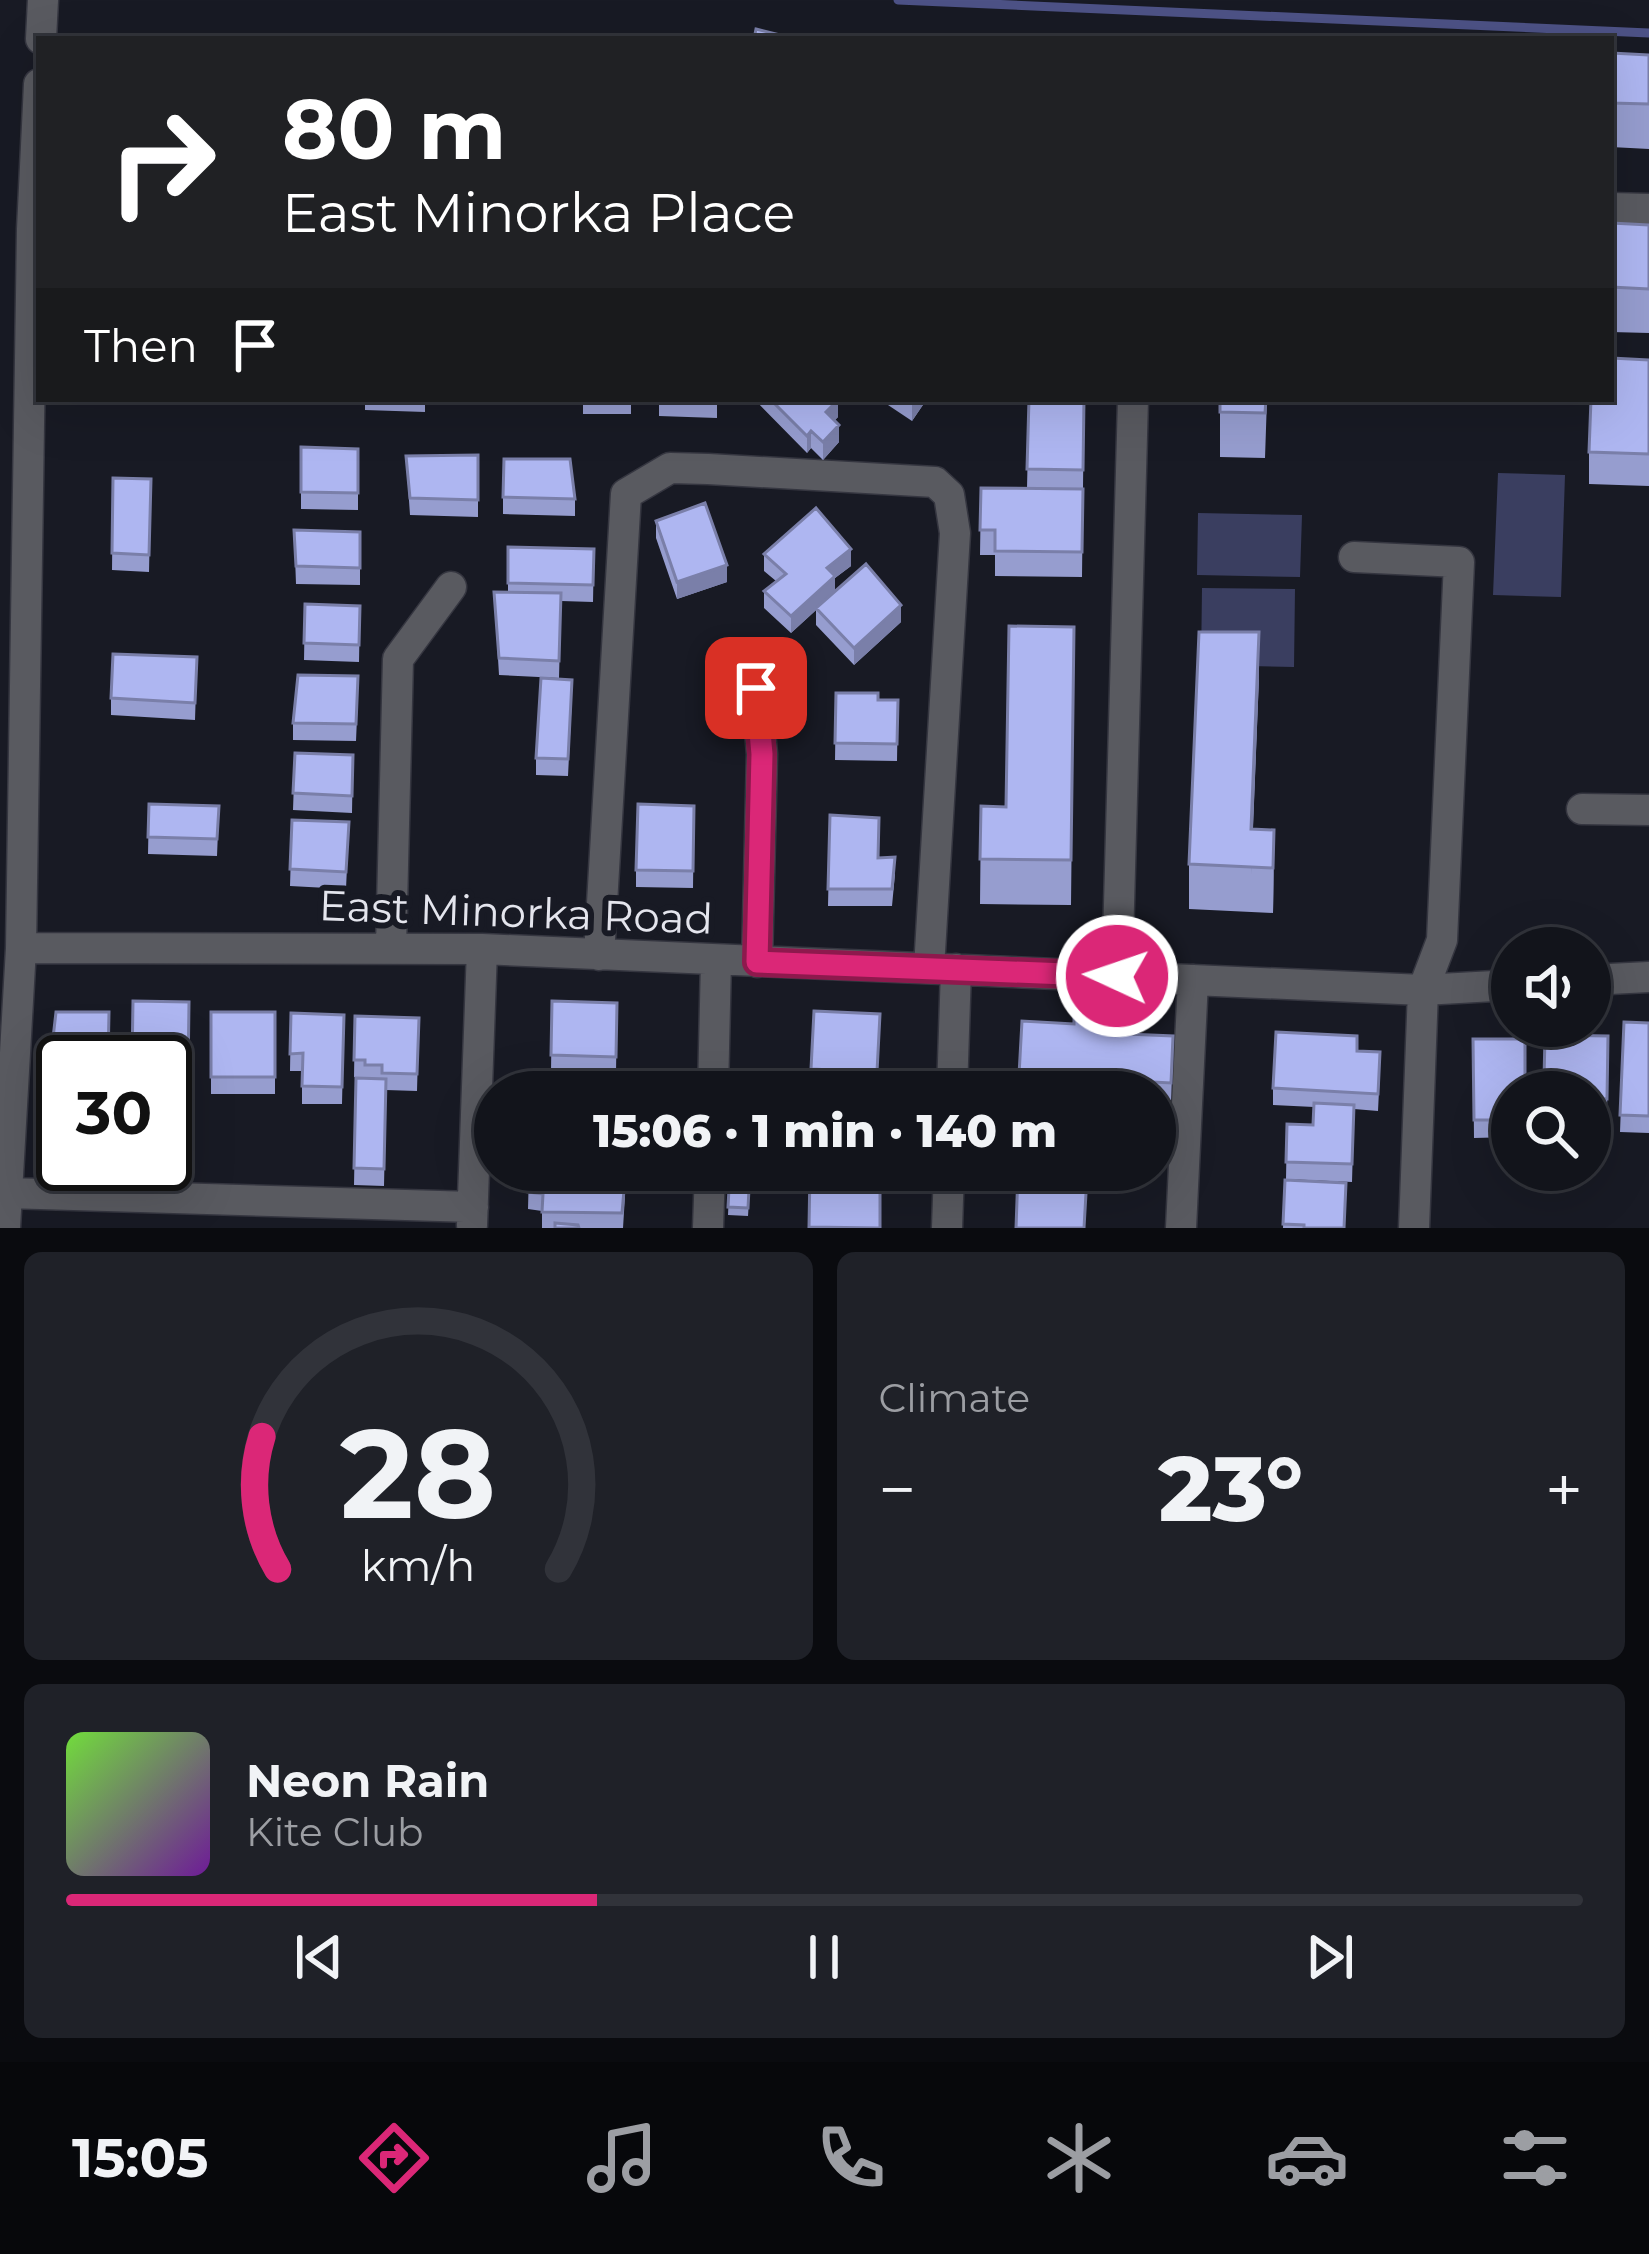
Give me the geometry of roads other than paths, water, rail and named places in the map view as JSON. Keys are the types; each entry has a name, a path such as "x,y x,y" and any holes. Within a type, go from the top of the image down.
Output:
{"street":[{"path":"41,36 43,0"},
{"path":"1614,208 1649,209"},
{"path":"5,1228 20,948 36,230"},
{"path":"1117,976 1133,402"},
{"path":"599,955 626,494 670,468 934,482 949,495 955,533 943,969 950,1071"},
{"path":"1354,556 1459,562 1442,940 1423,990 1414,1228"},
{"path":"392,947 398,659 451,587"},
{"path":"756,688 762,754 757,962"},
{"path":"1582,808 1649,810"},
{"name":"East Minorka Road","path":"20,948 482,949 1423,990 1491,986"},
{"path":"7,1193 472,1218 482,949"},
{"path":"713,1071 716,960"},
{"path":"1611,979 1649,977"},
{"path":"1180,1228 1193,980"},
{"path":"708,1228 709,1191"},
{"path":"947,1228 949,1191"}],"waterway":[{"path":"898,0 1649,33"}]}
